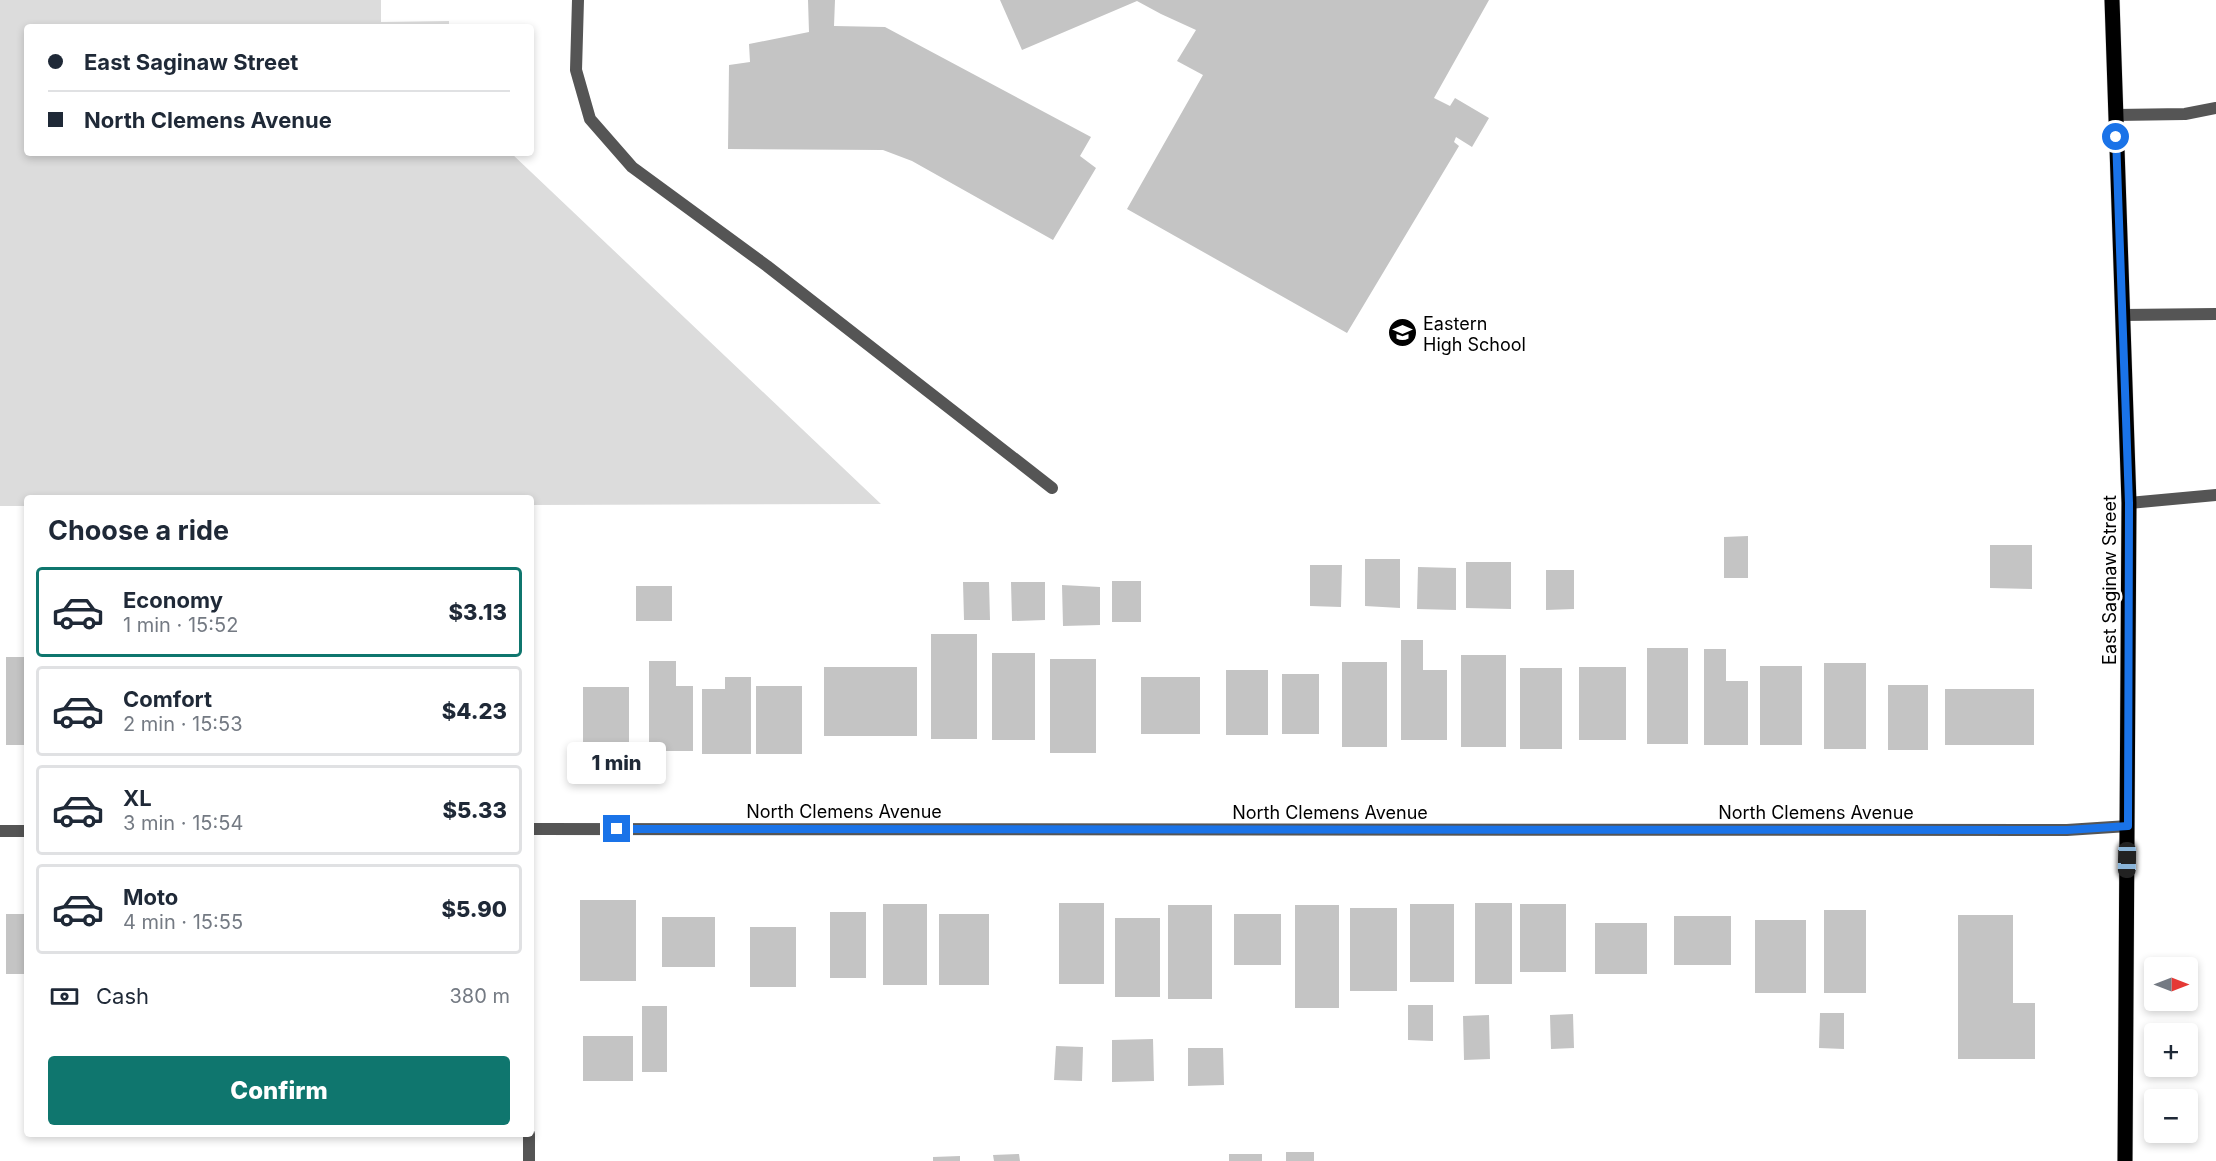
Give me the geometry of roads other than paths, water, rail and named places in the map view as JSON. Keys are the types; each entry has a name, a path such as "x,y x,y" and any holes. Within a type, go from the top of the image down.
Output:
{"main road":[{"name":"East Saginaw Street","path":"2112,0 2129,503 2125,1161"}],"street":[{"path":"578,0 576,70 590,120 632,167 767,266 1052,488"},
{"path":"2116,115 2185,114 2216,108"},
{"path":"2122,315 2216,314"},
{"path":"2129,503 2216,495"},
{"name":"North Clemens Avenue","path":"534,829 2067,830 2128,826"},
{"path":"0,831 24,831"},
{"path":"528,1137 529,1161"}],"place":[{"name":"Eastern High School","path":"1402,333"}]}
